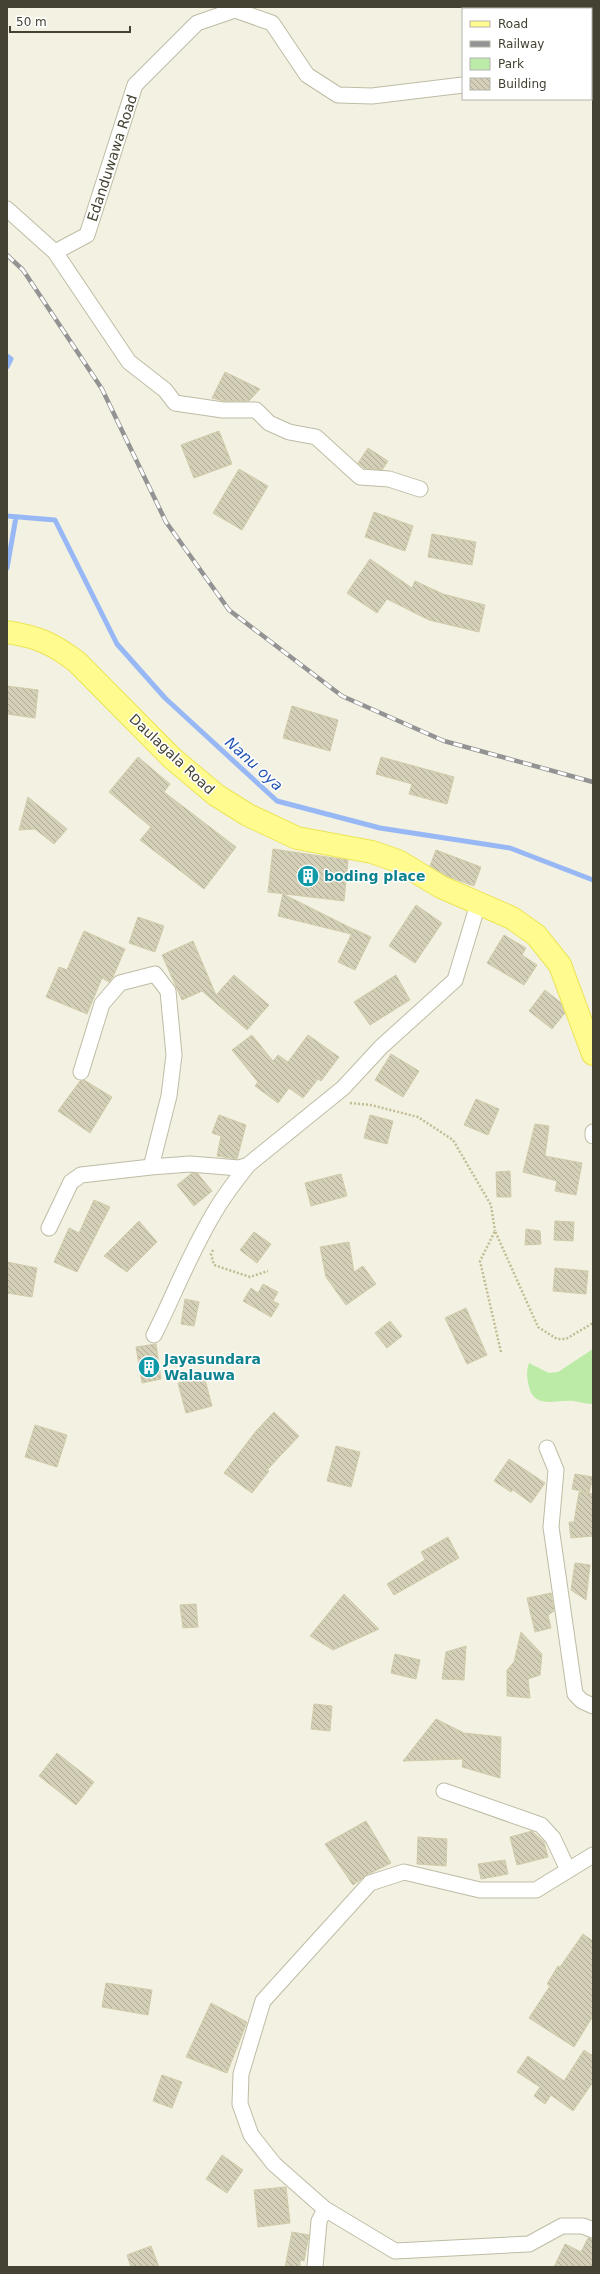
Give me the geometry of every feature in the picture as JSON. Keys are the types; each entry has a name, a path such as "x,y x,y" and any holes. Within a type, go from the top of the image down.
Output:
{"main road":[{"name":"Daulagala Road","path":"7,632 39,638 77,662 172,758 216,795 248,815 297,838 372,852 398,861 442,887 512,918 536,935 560,965 593,1054"}],"street":[{"name":"Edanduwawa Road","path":"55,252 87,235 135,85 197,23 235,10 272,23 307,75 338,95 372,96 462,85"},
{"path":"7,209 55,252 128,362 165,390 175,403 223,410 256,410 269,423 289,432 316,437 360,477 389,479 420,490"},
{"path":"154,1335 217,1206 248,1165 343,1088 381,1047 455,980 478,904"},
{"path":"80,1072 102,1004 120,984 155,974 168,991 174,1055 169,1096 151,1166"},
{"path":"49,1228 71,1182 81,1175 151,1166 190,1164 239,1168 248,1165"},
{"path":"547,1448 556,1470 551,1527 576,1694 582,1702 593,1706"},
{"path":"444,1791 541,1825 554,1838 568,1870"},
{"path":"593,1855 536,1890 480,1890 404,1872 370,1883 262,2001 241,2074 240,2104 251,2135 274,2164 325,2209 395,2251 529,2244 562,2226 582,2226 593,2230"},
{"path":"315,2267 319,2221 325,2209"}],"path":[{"path":"371,1105 418,1117 453,1140 491,1205 495,1231 538,1327 557,1339 566,1339 593,1323"},
{"path":"495,1231 480,1261 501,1352"},
{"path":"216,1244 211,1254 214,1265 250,1277 268,1270"}],"green space":[{"path":"593,1349 593,1404 574,1401 547,1402 536,1399 529,1387 527,1378 529,1363 549,1373 558,1372"}],"building":[{"path":"225,372 260,389 249,401 224,401 212,398"},
{"path":"219,431 232,464 194,478 181,445"},
{"path":"368,448 388,461 382,470 364,468 358,463"},
{"path":"239,469 268,486 242,530 213,513"},
{"path":"374,512 413,526 405,551 365,537"},
{"path":"432,534 476,542 472,565 428,557"},
{"path":"370,559 412,588 415,581 443,594 485,605 479,632 429,620 387,599 377,613 347,593"},
{"path":"7,686 38,690 35,718 7,714"},
{"path":"292,706 338,720 330,751 283,738"},
{"path":"138,757 170,784 164,792 236,847 204,889 140,840 151,827 109,792"},
{"path":"381,757 454,777 447,804 409,794 412,784 376,774"},
{"path":"28,797 67,829 54,844 35,829 19,830"},
{"name":"boding place","path":"273,849 348,860 344,901 268,892"},
{"path":"436,850 481,867 474,886 446,876 430,866"},
{"path":"283,894 353,929 351,934 278,916"},
{"path":"416,905 442,923 415,963 389,946"},
{"path":"138,917 164,926 155,952 129,943"},
{"path":"354,929 371,937 355,970 338,962"},
{"path":"84,931 125,949 113,977 109,982 102,978 87,1014 46,997 59,967 67,970"},
{"path":"504,935 526,948 522,955 537,965 524,985 487,963"},
{"path":"193,941 216,995 234,975 269,1005 247,1030 202,991 182,1000 162,955"},
{"path":"396,975 410,1000 370,1025 354,1002"},
{"path":"545,990 560,1002 565,1013 552,1029 529,1011"},
{"path":"252,1035 273,1061 278,1055 288,1062 308,1035 339,1057 321,1081 318,1079 303,1098 289,1088 278,1103 255,1086 258,1082 232,1050"},
{"path":"391,1054 419,1071 403,1097 375,1080"},
{"path":"84,1080 112,1097 90,1133 58,1111 80,1081"},
{"path":"476,1099 499,1109 488,1135 464,1125"},
{"path":"219,1115 246,1125 237,1159 217,1156 221,1136 212,1133"},
{"path":"370,1115 393,1121 387,1144 364,1138"},
{"path":"535,1124 549,1126 545,1156 582,1163 576,1195 555,1191 557,1181 523,1172"},
{"path":"510,1171 511,1197 497,1197 496,1172"},
{"path":"192,1173 198,1174 212,1191 194,1206 177,1185"},
{"path":"341,1174 347,1196 311,1206 305,1183"},
{"path":"94,1200 110,1207 77,1272 54,1262 69,1228 79,1233"},
{"path":"139,1221 157,1242 127,1272 104,1256"},
{"path":"555,1221 574,1222 573,1241 554,1240"},
{"path":"526,1229 540,1231 541,1244 525,1245"},
{"path":"254,1232 271,1244 257,1263 240,1250"},
{"path":"349,1242 354,1272 363,1266 376,1284 346,1305 326,1277 320,1247"},
{"path":"7,1262 37,1268 32,1297 7,1293"},
{"path":"555,1268 588,1271 586,1294 553,1291"},
{"path":"263,1284 278,1292 273,1301 279,1304 271,1317 243,1301 251,1288 258,1293"},
{"path":"185,1299 199,1302 194,1326 181,1324"},
{"path":"466,1308 487,1355 467,1364 445,1318"},
{"path":"390,1321 402,1336 387,1348 375,1333"},
{"name":"Jayasundara Walauwa","path":"156,1344 161,1379 142,1383 136,1347"},
{"path":"204,1376 212,1406 186,1413 178,1383"},
{"path":"274,1412 299,1436 267,1470 269,1471 252,1493 224,1473 256,1431"},
{"path":"35,1425 67,1435 57,1467 25,1457"},
{"path":"336,1446 360,1452 351,1487 327,1481"},
{"path":"509,1459 545,1483 531,1503 513,1490 511,1492 494,1481"},
{"path":"575,1474 593,1477 589,1493 572,1489"},
{"path":"579,1492 593,1494 593,1536 571,1538 569,1522 574,1522"},
{"path":"448,1537 459,1558 394,1595 387,1584 425,1560 421,1552"},
{"path":"575,1563 590,1565 586,1600 571,1590"},
{"path":"551,1593 554,1611 548,1615 551,1628 535,1632 527,1598"},
{"path":"344,1594 379,1629 333,1650 310,1636"},
{"path":"196,1604 198,1627 183,1628 180,1605"},
{"path":"521,1632 542,1654 540,1675 528,1679 530,1698 507,1696 507,1670 514,1662"},
{"path":"466,1646 464,1680 442,1679 446,1652"},
{"path":"395,1654 420,1660 416,1679 391,1673"},
{"path":"314,1704 332,1706 330,1731 311,1729"},
{"path":"436,1719 464,1733 501,1737 500,1778 462,1767 463,1759 403,1761"},
{"path":"57,1753 94,1782 76,1805 39,1776"},
{"path":"366,1821 391,1863 367,1875 353,1885 325,1844"},
{"path":"532,1831 544,1842 548,1857 517,1865 510,1837"},
{"path":"418,1837 447,1839 446,1866 417,1864"},
{"path":"505,1860 508,1874 481,1879 478,1864"},
{"path":"583,1934 593,1941 593,2016 574,2047 529,2018 550,1986 547,1984 558,1966 560,1967"},
{"path":"106,1983 152,1990 148,2015 102,2007"},
{"path":"211,2003 247,2022 227,2073 186,2057"},
{"path":"584,2050 593,2056 593,2082 573,2111 551,2095 545,2104 534,2096 540,2087 517,2072 528,2056 564,2081"},
{"path":"162,2075 182,2082 172,2108 153,2101"},
{"path":"222,2155 243,2170 227,2193 206,2179"},
{"path":"286,2187 290,2223 258,2227 254,2190"},
{"path":"292,2232 309,2235 304,2261 300,2260 300,2267 285,2267"},
{"path":"588,2238 593,2239 593,2267 554,2267 565,2244 581,2252"},
{"path":"151,2246 159,2267 131,2267 127,2255"}],"waterway":[{"name":"Nanu oya","path":"7,356 11,359 7,367"},
{"name":"Nanu oya","path":"7,516 55,520 117,644 165,698 277,801 380,828 510,848 593,880"},
{"path":"7,568 16,517"}],"railway":[{"path":"7,255 23,270 102,389 166,522 229,610 342,696 444,741 593,782"}],"place":[{"name":"boding place","path":"308,876"},
{"name":"Jayasundara Walauwa","path":"149,1367"}]}
